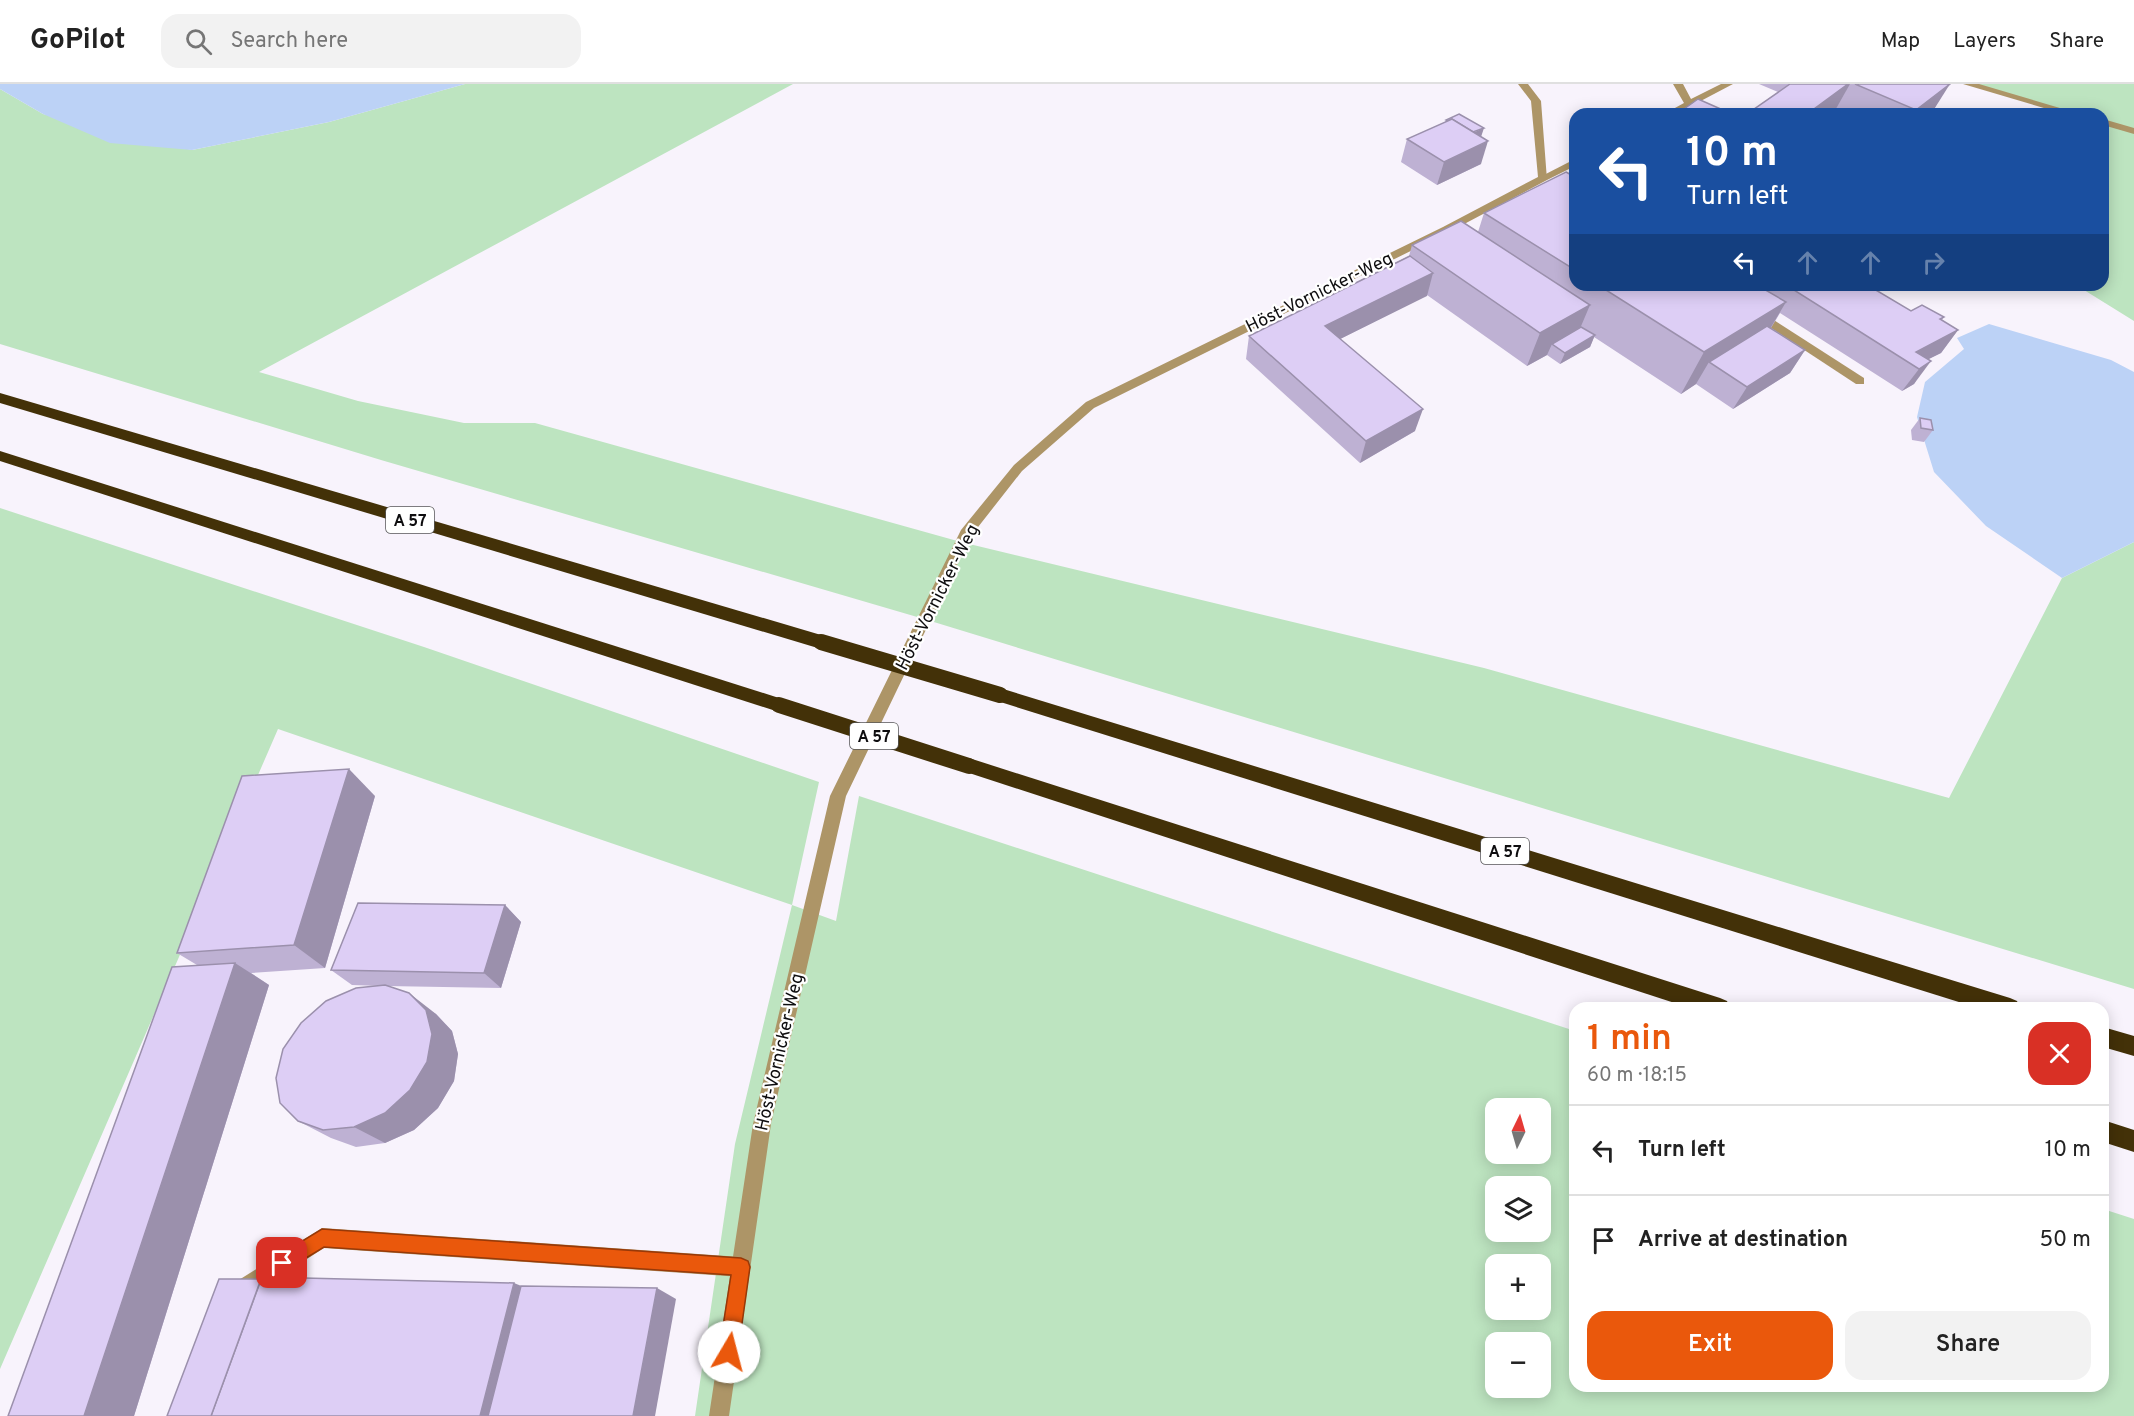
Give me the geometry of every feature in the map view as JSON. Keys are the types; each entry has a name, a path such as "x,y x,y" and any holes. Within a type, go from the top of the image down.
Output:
{"highway":[{"name":"A 57","path":"0,398 1000,695 1991,1002"},
{"name":"A 57","path":"0,456 1700,1002"},
{"path":"2109,1039 2134,1047"},
{"path":"2109,1133 2134,1142"}],"street":[{"path":"1523,84 1536,101 1548,181"},
{"path":"1678,84 1689,104"},
{"path":"1681,108 1728,84"},
{"path":"1968,84 2054,108"},
{"path":"2109,124 2134,131"},
{"name":"Höst-Vornicker-Weg","path":"719,1416 762,1124 837,796 966,532 1018,468 1090,405 1451,233 1548,181 1569,166"},
{"path":"1752,310 1860,381"},
{"path":"234,1310 242,1288 322,1238 741,1267"}],"green space":[{"path":"465,84 793,84 259,372 358,401 464,423 535,423 961,542 1484,668 1949,798 2062,578 2134,542 2134,989 924,619 381,460 0,344 0,89 43,114 192,150 329,122"},
{"path":"1968,84 2134,84 2134,321 2086,291 2109,291 2109,108 2053,108"},
{"path":"0,508 424,647 819,782 792,905 278,729 0,1369"},
{"path":"859,796 1569,1029 1569,1392 2109,1392 2109,1211 2134,1219 2134,1416 695,1416 735,1144 792,905 836,921"}],"water":[{"path":"0,84 465,84 329,122 192,150 110,143 43,114 0,89"},
{"path":"1989,324 2111,360 2134,372 2134,542 2062,578 1986,526 1934,472 1917,417 1925,382 1964,349 1957,338"}],"building":[{"path":"1790,84 1848,84 1815,108 1756,108"},
{"path":"1855,84 1950,84 1919,108 1911,108"},
{"path":"1698,99 1718,108 1685,108"},
{"path":"1459,114 1484,128 1473,132 1452,119 1446,120"},
{"path":"1452,119 1488,141 1444,162 1407,139"},
{"path":"1566,172 1569,174 1569,266 1484,213"},
{"path":"1461,221 1590,305 1540,333 1412,245"},
{"path":"1410,256 1433,273 1325,326 1423,409 1366,441 1249,336"},
{"path":"1607,291 1767,291 1786,302 1704,352"},
{"path":"1796,291 1877,291 1911,311 1922,305 1944,317 1940,319 1958,330 1916,352 1931,361 1919,369"},
{"path":"1767,326 1805,350 1747,387 1709,362"},
{"path":"1581,327 1595,335 1565,353 1552,344"},
{"path":"1920,418 1931,420 1933,430 1921,428"},
{"path":"349,769 294,945 177,953 242,776"},
{"path":"358,903 505,905 484,973 331,970"},
{"path":"235,963 84,1416 8,1416 172,967"},
{"path":"385,985 409,993 426,1010 432,1034 427,1062 410,1090 385,1113 354,1127 323,1130 298,1121 280,1103 276,1078 283,1049 301,1023 326,1001 356,988"},
{"path":"262,1277 514,1283 480,1416 211,1416"},
{"path":"219,1279 261,1279 211,1416 167,1416"},
{"path":"521,1286 657,1288 633,1416 488,1416"}],"route":[{"path":"282,1263 322,1238 741,1267 729,1352"}]}
